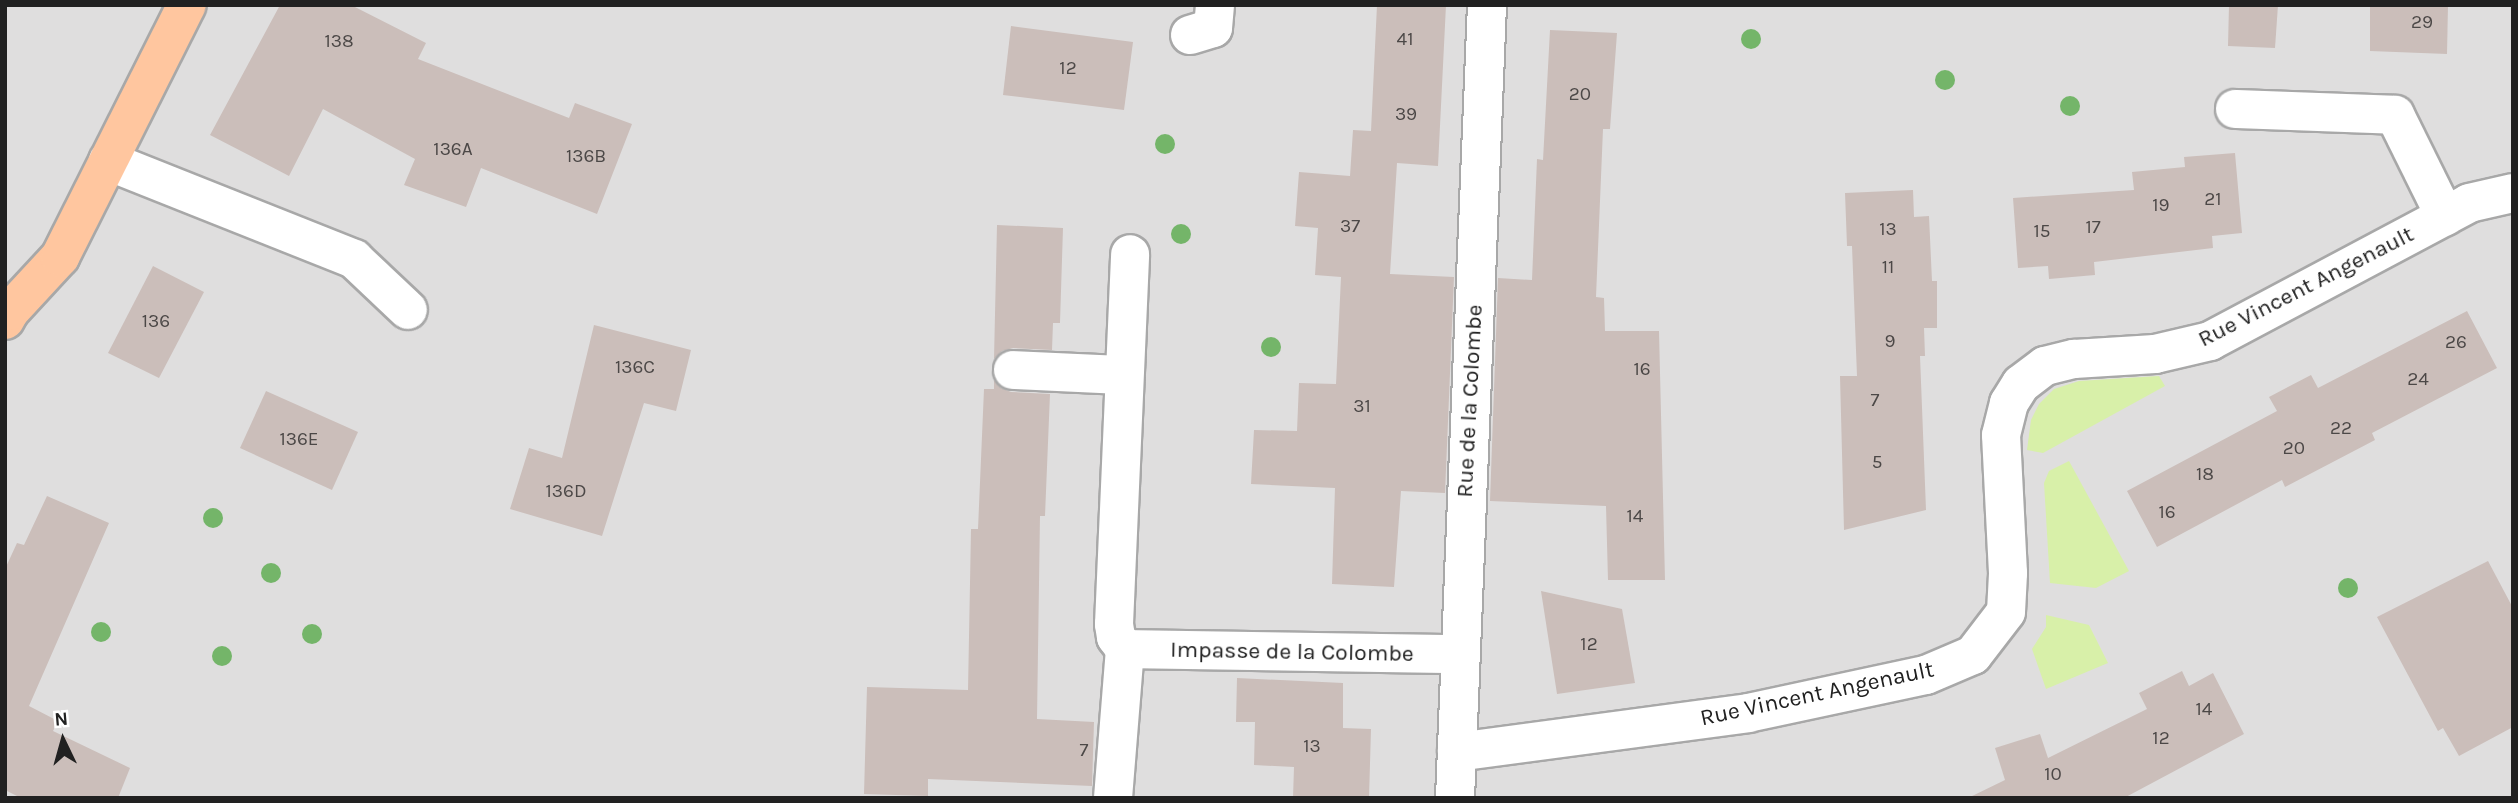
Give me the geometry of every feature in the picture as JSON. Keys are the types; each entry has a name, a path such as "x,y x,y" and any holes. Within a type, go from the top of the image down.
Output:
{"main road":[{"path":"7,313 60,257 187,5"}],"street":[{"path":"1190,35 1213,27 1215,5"},
{"name":"Rue de la Colombe","path":"1455,798 1487,5"},
{"path":"2235,109 2395,114 2445,216"},
{"path":"108,161 354,259 408,310"},
{"name":"Rue Vincent Angenault","path":"1457,752 1748,713 1926,675 1973,654 2006,612 2008,573 2001,435 2009,403 2021,384 2045,366 2074,359 2155,354 2210,341 2469,203 2513,193"},
{"path":"1113,798 1125,649 1116,637 1114,624 1130,254"},
{"path":"1013,370 1124,374"},
{"name":"Impasse de la Colombe","path":"1125,649 1459,654"}],"shaded area":[{"path":"5,5 2513,5 2513,798 5,798"}],"green space":[{"path":"2159,376 2165,386 2043,453 2027,450 2031,420 2039,404 2054,389 2079,381"},
{"path":"2069,461 2129,571 2096,588 2050,583 2044,483 2049,471"},
{"path":"2046,615 2089,625 2108,663 2046,689 2032,649 2046,627"}],"building":[{"path":"280,5 351,5 426,43 418,59 569,118 575,103 632,124 597,214 481,168 466,207 404,185 415,159 323,109 289,176 210,135"},
{"path":"1377,5 1446,5 1438,166 1397,163 1390,274 1454,277 1445,493 1401,491 1394,587 1332,584 1335,488 1251,484 1254,430 1297,431 1299,383 1336,384 1341,277 1315,275 1318,228 1295,226 1299,172 1350,176 1353,130 1371,131"},
{"path":"2229,5 2278,5 2275,48 2228,46"},
{"path":"2370,5 2448,5 2447,54 2370,51"},
{"path":"1011,26 1133,42 1124,110 1003,95"},
{"path":"1550,30 1617,33 1610,129 1603,129 1596,297 1604,298 1605,331 1659,331 1665,580 1608,580 1606,506 1490,501 1498,278 1532,280 1537,159 1543,160"},
{"path":"2235,153 2242,233 2212,236 2213,248 2094,262 2095,275 2049,279 2048,266 2018,268 2013,198 2134,190 2132,172 2185,167 2184,157"},
{"path":"1913,190 1914,217 1929,216 1932,281 1937,281 1937,328 1924,328 1925,356 1920,356 1926,510 1844,530 1840,376 1857,376 1852,246 1847,246 1845,193"},
{"path":"997,225 1063,228 1060,323 1053,323 1052,350 1013,348 1002,351 994,359"},
{"path":"153,266 204,292 159,378 108,353"},
{"path":"2467,311 2497,368 2372,433 2375,440 2285,487 2282,480 2157,547 2127,491 2277,411 2269,397 2311,375 2318,388"},
{"path":"594,325 691,350 676,411 644,403 602,536 510,509 529,448 562,458"},
{"path":"994,380 1001,388 1011,392 1050,394 1045,516 1040,516 1037,719 1094,722 1092,786 928,779 928,796 864,794 867,687 968,690 971,529 978,529 984,389 994,389"},
{"path":"266,391 358,432 332,490 240,448"},
{"path":"47,496 109,523 29,706 58,721 53,731 130,768 118,798 21,798 5,790 5,569 17,543 24,545"},
{"path":"2488,561 2513,608 2513,727 2459,756 2443,728 2438,731 2377,617"},
{"path":"1541,591 1622,609 1635,683 1557,694"},
{"path":"2182,671 2189,686 2213,673 2244,734 2124,798 1968,798 2005,780 1995,748 2040,734 2048,758 2147,709 2139,693"},
{"path":"1237,678 1343,683 1343,728 1371,729 1369,798 1293,798 1294,767 1254,765 1255,722 1236,722"}]}
